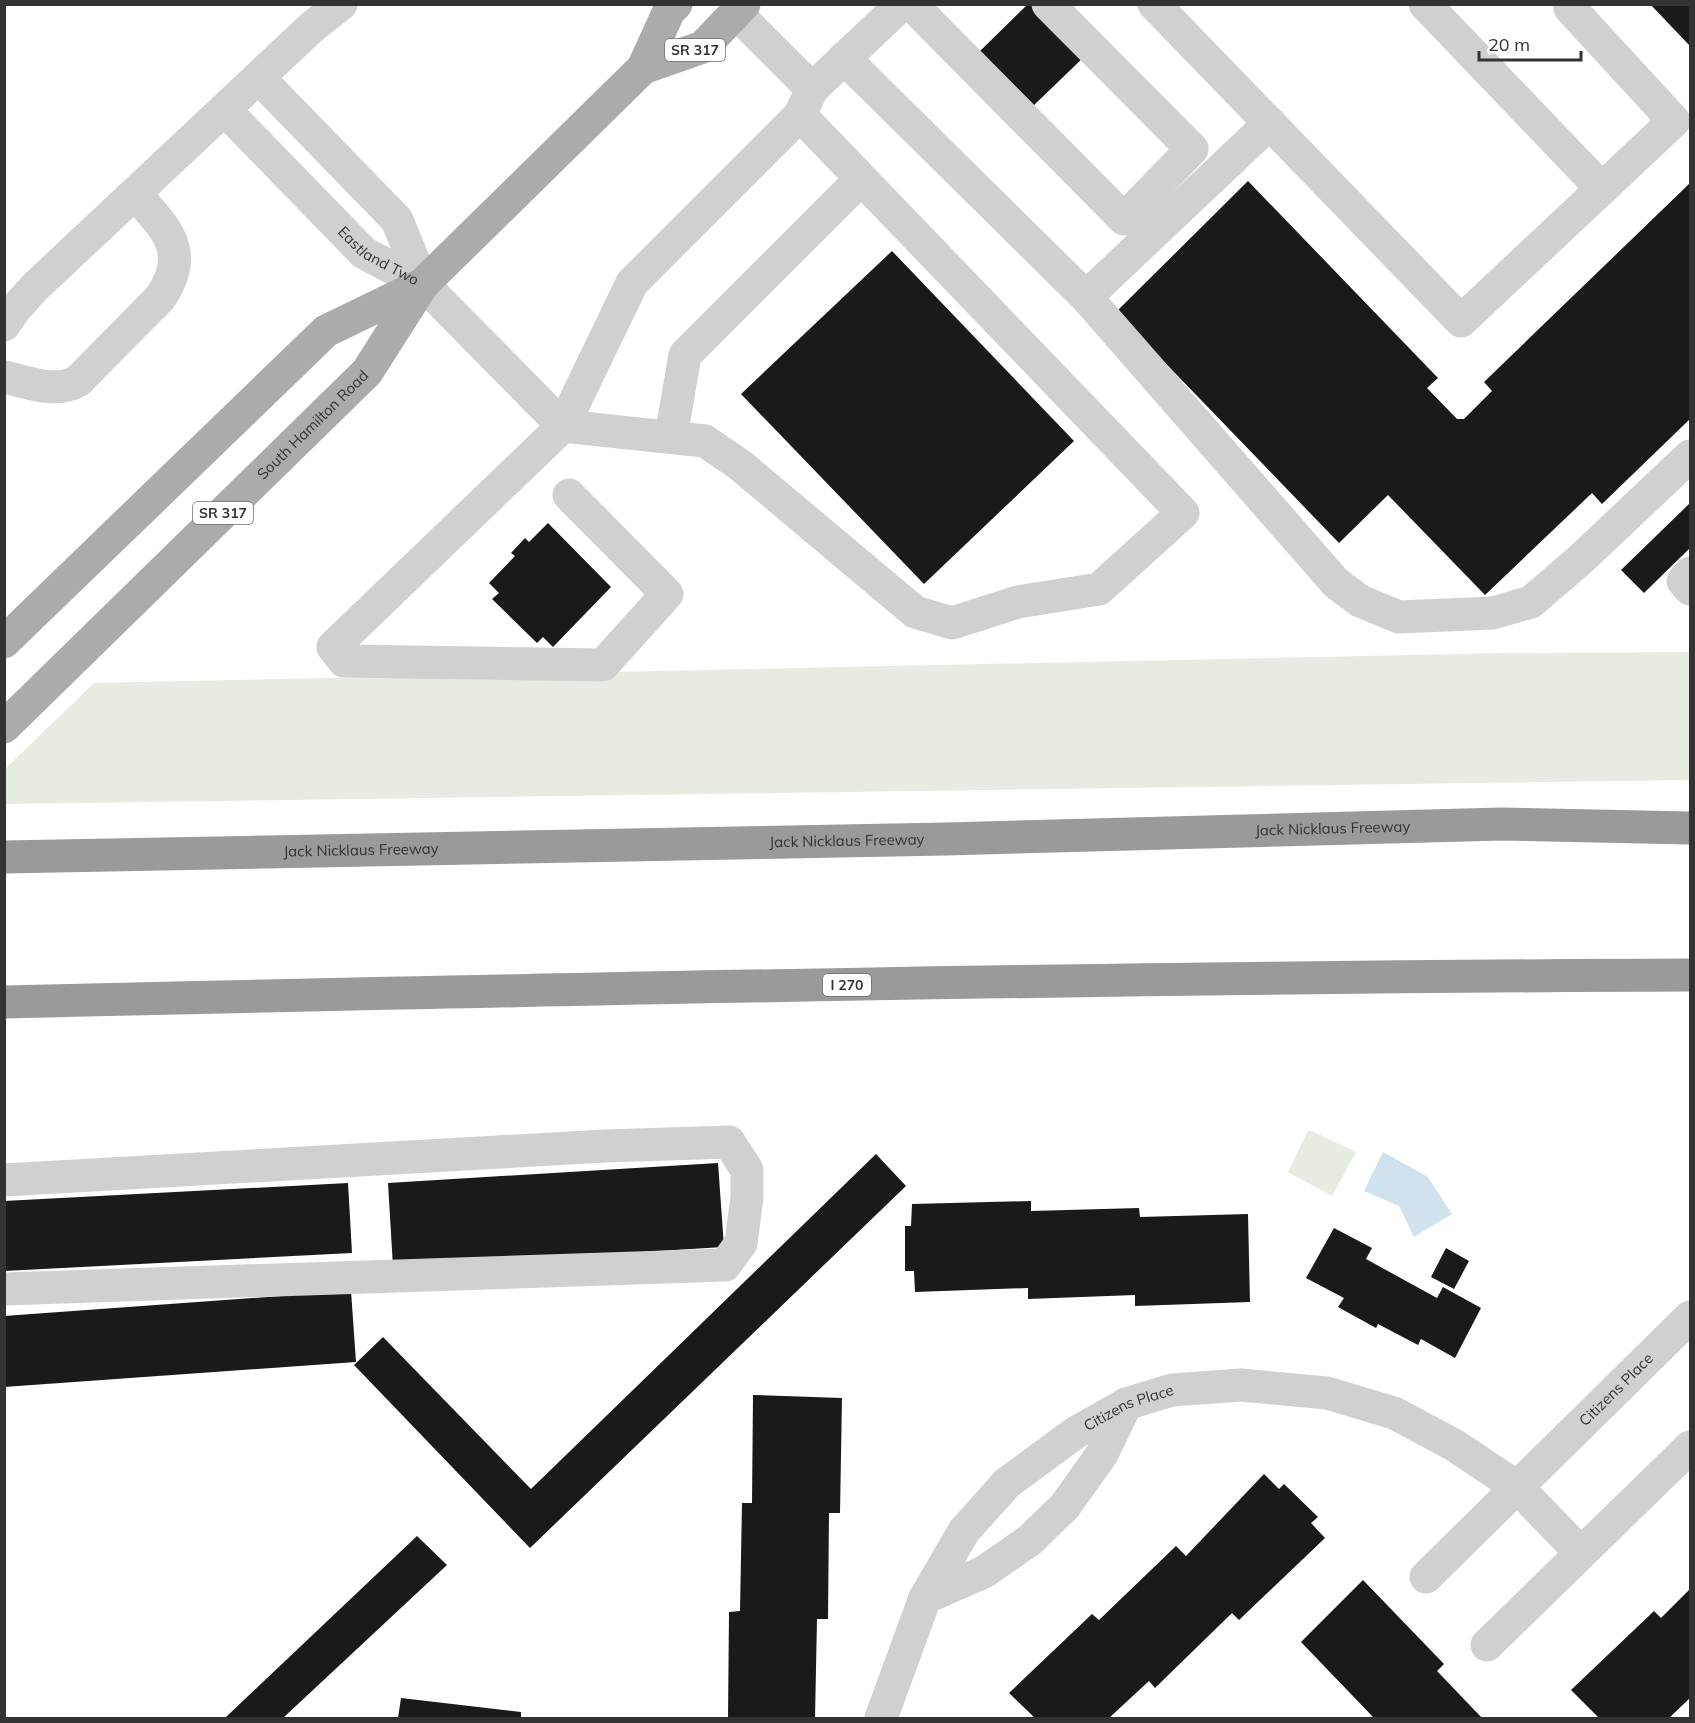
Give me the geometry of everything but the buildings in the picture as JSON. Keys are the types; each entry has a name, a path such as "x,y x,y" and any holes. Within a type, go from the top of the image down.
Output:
{"highway":[{"name":"Jack Nicklaus Freeway","path":"6,857 946,839 1502,824 1690,828"},
{"name":"I 270","path":"4,1002 1269,977 1690,975"}],"main road":[{"name":"South Hamilton Road","path":"4,727 367,372 423,284 643,68 669,11 676,4"},
{"name":"South Hamilton Road","path":"643,68 703,47 740,9"},
{"name":"South Hamilton Road","path":"4,642 326,331 423,284"}],"street":[{"path":"4,325 35,287 312,27 341,4"},
{"path":"569,495 667,594 603,665 344,661 333,647 563,426 632,283 806,102 844,58 902,4"},
{"path":"911,4 1124,219 1192,149 1048,4"},
{"path":"1154,4 1461,321 1674,121 1570,6"},
{"path":"1425,4 1602,189"},
{"path":"423,284 563,426 705,441 740,465 915,612 952,623 1018,602 1099,589 1183,513 861,178 740,9"},
{"path":"844,58 1086,297 1336,583 1360,601 1399,617 1493,613 1531,602 1581,559 1690,456"},
{"name":"Eastland Two","path":"259,78 398,220 423,284"},
{"name":"Eastland Two","path":"225,110 363,253 423,284"},
{"path":"1086,297 1270,123"},
{"path":"671,437 685,355 861,178"},
{"path":"4,377 51,387 70,385 78,381 160,298 169,286 174,247 166,229 135,194"},
{"path":"1690,573 1683,581 1690,589"},
{"path":"4,1180 582,1147 729,1142 747,1170 747,1197 741,1243 724,1265 4,1289"},
{"name":"Citizens Place","path":"1426,1577 1690,1317"},
{"name":"Citizens Place","path":"881,1719 925,1598 964,1531 1007,1483 1075,1432 1126,1404 1172,1390 1241,1385 1327,1393 1394,1413 1454,1445 1517,1487 1581,1553"},
{"path":"925,1598 984,1572 1030,1540 1065,1506 1102,1454 1126,1404"},
{"path":"1486,1645 1690,1447"}],"shaded area":[{"path":"1690,652 1690,780 5,804 5,769 94,683 1506,653"},
{"path":"1308,1131 1356,1152 1332,1196 1288,1172"}],"water":[{"path":"1383,1152 1428,1177 1452,1214 1414,1237 1399,1206 1364,1191"}]}
